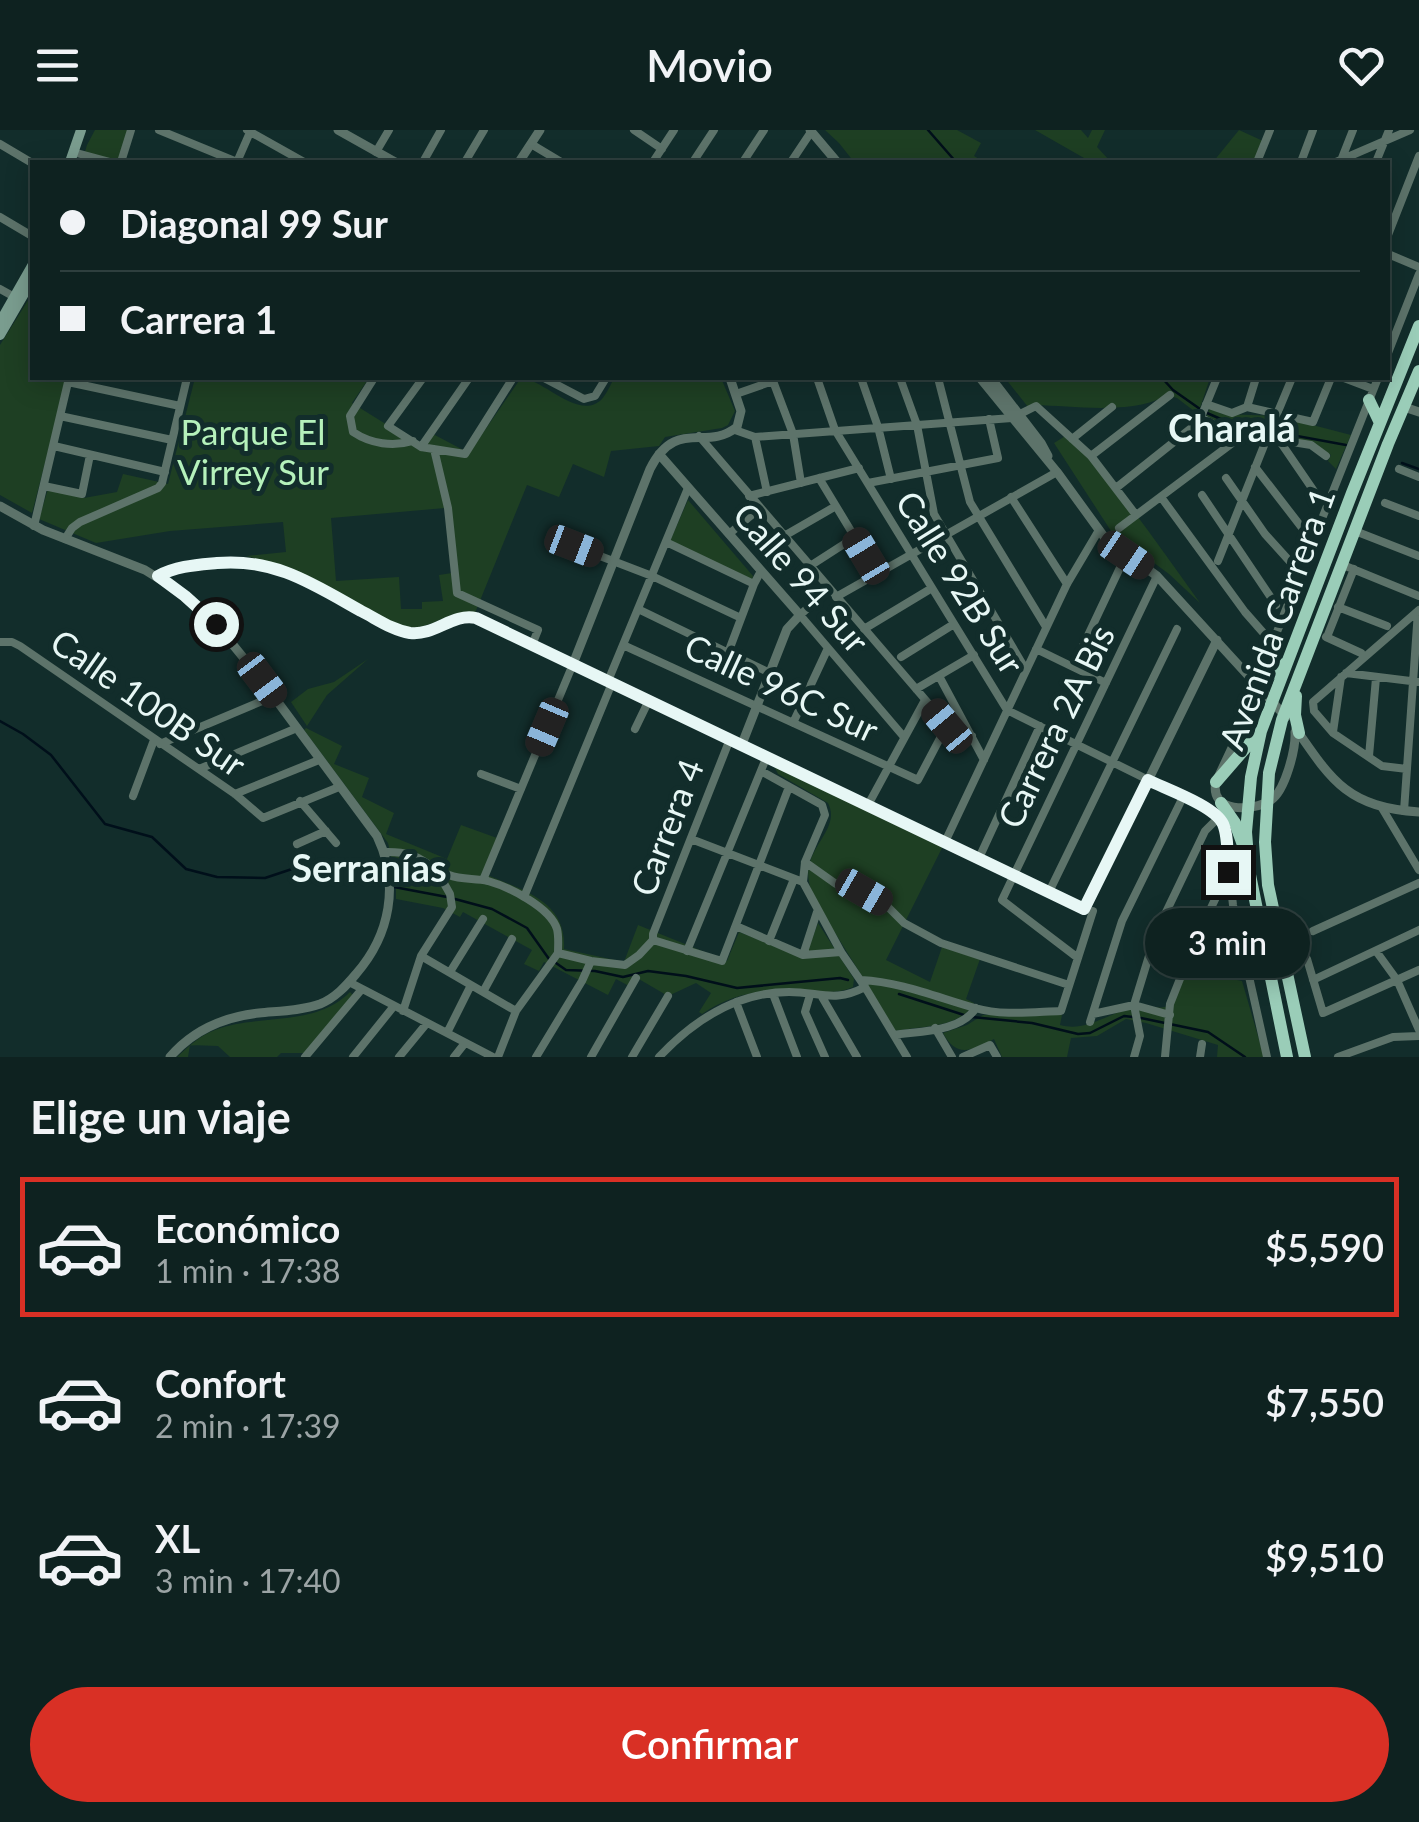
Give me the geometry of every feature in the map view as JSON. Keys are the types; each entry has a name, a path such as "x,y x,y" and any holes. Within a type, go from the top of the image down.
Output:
{"highway":[{"name":"Avenida Carrera 1","path":"1287,1057 1252,894 1247,856 1250,776 1261,731 1419,326"},
{"name":"Avenida Carrera 1","path":"1305,1057 1268,885 1265,842 1271,758 1292,725 1300,678 1348,567 1355,531 1419,371"},
{"path":"1371,395 1380,424"},
{"path":"1252,679 1276,672 1291,653"},
{"path":"1292,725 1300,678"},
{"path":"1216,782 1261,731"},
{"path":"1223,811 1235,823 1247,856"}],"main road":[{"path":"74,158 84,130"},
{"path":"0,335 30,271"},
{"path":"0,322 30,283"}],"street":[{"path":"122,160 130,130"},
{"path":"159,130 232,160"},
{"path":"238,160 249,130 301,160"},
{"path":"338,130 388,160"},
{"path":"376,152 390,130"},
{"path":"424,160 441,130"},
{"path":"466,160 484,130"},
{"path":"526,130 559,160"},
{"path":"634,130 662,149"},
{"path":"654,160 674,130"},
{"path":"695,160 714,130"},
{"path":"744,160 764,130"},
{"path":"1258,160 1270,130"},
{"path":"1302,160 1314,130"},
{"path":"1340,160 1353,130"},
{"path":"1377,160 1389,130"},
{"path":"1343,160 1410,130"},
{"path":"792,160 810,131 834,160"},
{"path":"519,160 535,137"},
{"path":"0,144 30,161"},
{"path":"1390,230 1419,156"},
{"path":"0,216 30,235"},
{"path":"1390,255 1419,270 1390,348"},
{"path":"0,289 18,299"},
{"path":"34,526 68,380 180,406"},
{"path":"64,539 80,522 162,483 186,380"},
{"path":"373,380 350,416 350,425 363,439 398,446 417,444 468,380"},
{"path":"421,380 388,426 417,444 465,454 512,380"},
{"path":"558,381 579,398 588,398 595,396 605,380"},
{"path":"731,380 742,415 735,430"},
{"name":"Calle 92B Sur","path":"819,380 835,430 1007,710 1212,811 1223,811"},
{"path":"863,380 891,479"},
{"path":"901,380 916,425 934,514 1026,670"},
{"path":"939,380 970,502 1046,627"},
{"path":"982,380 1015,416"},
{"path":"991,380 1099,530 1157,576 1217,640 1273,701 1330,777 1346,791 1382,808 1419,812"},
{"path":"1116,488 1199,422 1215,380"},
{"path":"1247,408 1255,380"},
{"path":"1278,414 1291,380"},
{"path":"1206,405 1232,413 1247,408 1313,422 1330,380"},
{"path":"1347,380 1371,395"},
{"path":"1252,679 1265,662 1377,380"},
{"path":"736,394 774,381 793,434 801,483"},
{"path":"1091,456 1170,395"},
{"path":"483,880 650,469 672,442 735,430 755,437 990,419 1015,416 1036,406 1091,456 1136,515"},
{"path":"1072,438 1112,407"},
{"path":"1404,407 1419,412"},
{"path":"60,416 172,440"},
{"path":"1202,417 1239,438 1311,445 1326,456"},
{"path":"868,483 998,458 990,419"},
{"path":"699,436 947,726 972,736"},
{"path":"755,437 767,492"},
{"path":"1119,528 1239,438"},
{"path":"1218,561 1266,438"},
{"path":"1279,440 1318,497"},
{"path":"54,446 165,472"},
{"path":"434,449 448,508 457,594 538,630 532,644"},
{"name":"Calle 94 Sur","path":"659,454 904,737"},
{"path":"44,486 82,494 90,455"},
{"path":"749,496 859,468"},
{"path":"1255,468 1306,533"},
{"path":"1399,469 1419,476"},
{"name":"Carrera 4","path":"742,744 790,624 800,615 833,593 877,574 1057,472"},
{"path":"819,478 877,574"},
{"path":"1226,478 1264,534 1293,565"},
{"path":"524,897 688,488"},
{"path":"1202,495 1276,606"},
{"path":"1011,497 1067,584"},
{"path":"1161,497 1267,636"},
{"path":"1385,503 1419,516"},
{"path":"0,506 34,526 158,576 208,616 274,696 377,836 384,852 389,882 384,928 372,955 339,992 318,1005 226,1020 200,1030 170,1057"},
{"path":"784,536 836,506"},
{"path":"729,534 760,508"},
{"path":"945,842 1067,584 1099,530"},
{"path":"1355,531 1419,556"},
{"path":"810,566 854,537"},
{"path":"666,542 754,584"},
{"path":"574,546 652,576 741,618"},
{"path":"1073,667 1126,555"},
{"path":"158,576 187,566 254,563 298,575 401,630 424,633 468,616 1088,910"},
{"path":"1360,653 1327,637 1348,567 1419,596"},
{"path":"728,652 761,571"},
{"name":"Carrera 2A Bis","path":"1078,958 1002,900 1157,576"},
{"path":"864,629 932,588"},
{"path":"1338,607 1387,626"},
{"path":"638,609 770,673"},
{"path":"1407,769 1382,766 1333,733 1314,711 1314,702 1419,610"},
{"path":"1404,811 1419,610"},
{"path":"901,657 954,624"},
{"path":"1049,892 1177,628"},
{"path":"658,1057 700,1020 726,1005 792,992 848,996 863,983 910,986 973,1013 1061,1011 1088,910 1217,640"},
{"name":"Calle 100B Sur","path":"0,642 20,646 199,769 263,818 300,801"},
{"name":"Calle 96C Sur","path":"623,644 918,780 947,726"},
{"path":"793,723 828,648"},
{"path":"1036,649 1106,683"},
{"path":"916,690 974,655"},
{"path":"1343,675 1416,681"},
{"path":"1333,733 1343,675"},
{"path":"938,676 984,760"},
{"path":"1369,756 1376,678"},
{"path":"1252,679 1254,701 1216,782 1215,796 1223,811 1236,918 1267,1057"},
{"path":"132,796 157,742 274,696"},
{"path":"635,730 649,700"},
{"path":"868,805 925,700"},
{"path":"1134,1057 1140,1036 1134,1009 1156,932 1205,830 1223,811 1266,802 1278,792 1296,744 1292,725"},
{"path":"980,858 1040,726"},
{"path":"199,769 297,728"},
{"name":"Carrera 4","path":"653,937 730,739"},
{"path":"1291,762 1302,755 1314,758"},
{"path":"687,951 767,756"},
{"path":"234,794 319,760"},
{"path":"761,771 822,805 825,815 769,941"},
{"path":"481,774 521,789"},
{"path":"336,842 300,801 339,786"},
{"path":"557,954 590,963 625,965 639,956 653,937 722,961 790,787"},
{"path":"1170,1021 1134,1009 1092,1018 1122,921 1183,797"},
{"path":"1382,808 1419,870"},
{"path":"297,844 326,831"},
{"path":"691,839 798,880 907,1057"},
{"path":"349,982 495,1057 516,1010 557,954 558,933 552,919 524,897 483,880 451,876 415,855 384,852"},
{"path":"805,862 836,884 884,903 904,923 941,942 1069,985"},
{"path":"404,1011 422,956 452,907 451,897 434,866"},
{"path":"1165,1057 1170,1004 1228,872"},
{"path":"1313,931 1419,883"},
{"path":"803,955 817,911"},
{"path":"450,972 483,919"},
{"path":"736,926 803,955 841,952"},
{"path":"1313,980 1419,930"},
{"path":"483,992 512,940"},
{"path":"1338,1057 1394,1037 1419,1033 1397,980 1376,951"},
{"path":"422,956 516,1010"},
{"path":"1307,959 1323,1013 1419,970"},
{"path":"536,1057 590,963"},
{"path":"1185,966 1214,972"},
{"path":"591,1057 636,978"},
{"path":"447,1034 470,985"},
{"path":"305,1057 362,989"},
{"path":"773,994 798,1057"},
{"path":"810,995 805,1012 825,1057"},
{"path":"632,1057 668,996"},
{"path":"822,997 857,1057"},
{"path":"736,1002 757,1057"},
{"path":"353,1057 394,1006"},
{"path":"894,1035 958,1024 973,1013"},
{"path":"399,1057 427,1023"},
{"path":"934,1028 952,1057"},
{"path":"454,1057 466,1043"},
{"path":"671,1044 677,1057"},
{"path":"1200,1057 1202,1044"},
{"path":"963,1057 990,1045 996,1057"}],"green space":[{"path":"95,130 130,130 119,160 83,160"},
{"path":"825,130 957,130 981,143 974,156 981,160 852,160"},
{"path":"1035,130 1081,130 1088,138 1092,130 1105,130 1097,147 1109,160 1088,160"},
{"path":"1239,130 1263,141 1255,160 1215,160"},
{"path":"30,297 30,380 66,380 32,513 0,495 0,345"},
{"name":"Parque El Virrey Sur","path":"194,380 368,380 352,403 421,446 431,433 469,453 520,380 530,380 583,406 602,399 613,380 722,380 735,411 722,428 665,437 659,446 611,451 604,477 573,464 559,497 527,485 475,613 457,614 416,627 383,619 312,578 246,556 286,552 283,522 170,531 96,543 39,519 48,489 84,498 117,492 123,474 168,484","holes":["445,508 452,573 439,575 443,601 422,602 422,609 401,609 399,577 336,581 331,518"]},
{"path":"1007,380 1209,380 1198,414 1177,398 1166,395 1121,407 1028,407"},
{"path":"1210,408 1222,414 1278,416 1351,435 1336,469 1328,461 1331,455 1320,448 1297,440 1232,431 1206,417"},
{"path":"1067,435 1121,495 1200,603 1169,574 1111,531 1054,443"},
{"path":"688,500 753,576 752,580 670,541"},
{"path":"368,659 327,695 307,726 291,702 308,689 334,682"},
{"path":"306,728 342,746 334,764 369,778 362,797 394,813 386,834 447,859 461,825 497,838 483,873 526,891 549,907 563,932 564,949 624,962 638,925 727,961 739,932 805,958 818,923 854,979 853,987 829,992 751,994 702,1014 699,1012 711,993 696,983 668,996 637,978 631,987 616,979 608,995 544,962 539,971 524,964 532,950 463,912 460,917 443,908 396,899 388,843"},
{"path":"773,764 943,846 886,960 930,982 942,947 980,959 966,999 974,1003 968,1011 950,1022 895,1031 811,890 808,870 830,822 828,803 778,774"},
{"path":"1186,970 1242,981 1264,1057 1217,1057 1218,1045 1126,1019 1097,1036 1071,1038 1067,1057 1002,1057 994,1039 964,1050 953,1046 943,1033 983,1015 1062,1015 1060,1025 1070,1027 1129,1009 1171,1005"},
{"path":"350,992 353,995 304,1053 230,1057 218,1046 190,1045 215,1030 320,1011"},
{"path":"190,1045 188,1057 177,1057 186,1049"}],"waterway":[{"path":"928,130 954,160"},
{"path":"1164,380 1200,409"},
{"path":"1207,413 1232,424 1346,445"},
{"path":"1402,463 1419,469"},
{"path":"0,721 51,755 105,824 152,837 186,869 217,877 265,878 322,859 384,885"},
{"path":"394,887 447,897"},
{"path":"455,899 492,909 527,928 549,959"},
{"path":"556,963 566,970 623,977 648,971 737,988 848,980"},
{"path":"899,994 964,1015"},
{"path":"972,1017 1032,1023 1078,1034 1090,1033 1124,1016 1133,1017"},
{"path":"1141,1018 1208,1032 1245,1057"}],"district":[{"name":"Charalá","path":"1232,427"},
{"name":"Serranías","path":"369,867"}],"route":[{"path":"216,624 158,576 187,566 254,563 298,575 401,630 424,633 457,619 476,618 1084,909 1148,780 1212,811 1222,822 1228,872"}]}
